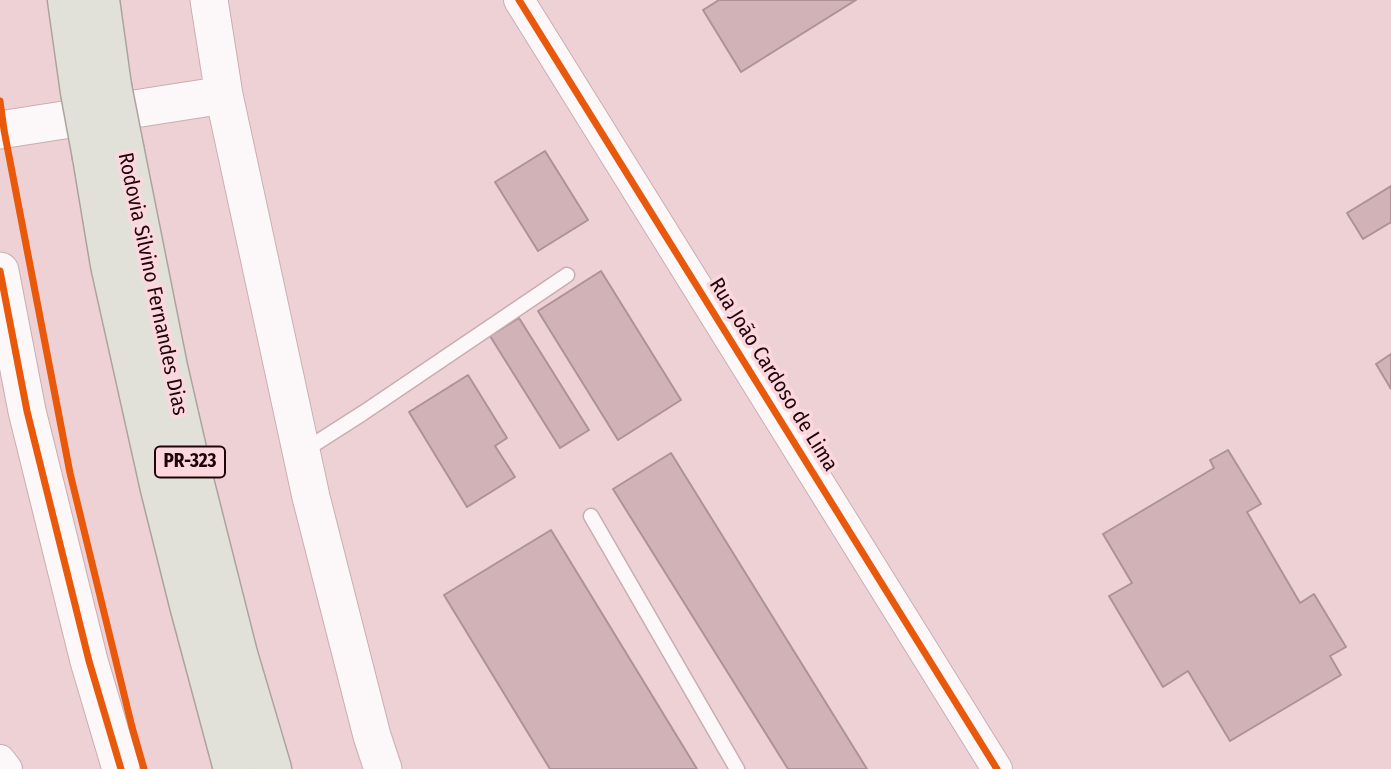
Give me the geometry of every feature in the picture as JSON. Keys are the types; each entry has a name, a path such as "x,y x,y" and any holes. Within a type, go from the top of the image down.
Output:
{"highway":[{"name":"Rodovia Silvino Fernandes Dias","path":"67,0 96,89 108,154 168,368 235,642 272,769"},
{"name":"Rodovia Silvino Fernandes Dias","path":"96,89 100,0"},
{"name":"Rodovia Silvino Fernandes Dias","path":"108,154 110,265 160,489 233,769"}],"street":[{"path":"209,0 224,95 301,453 372,736 383,769"},
{"name":"Rua João Cardoso de Lima","path":"519,0 998,769"},
{"path":"0,130 224,95"},
{"path":"0,271 30,424 89,661 121,769"},
{"path":"0,760 7,769"}],"lane":[{"path":"301,453 567,275"},
{"path":"592,516 737,769"}],"building":[{"path":"719,0 856,0 741,72 703,10"},
{"path":"545,151 588,220 538,251 495,182"},
{"path":"1391,186 1391,222 1363,239 1347,213"},
{"path":"601,271 681,400 618,440 538,311"},
{"path":"519,318 589,430 560,448 490,336"},
{"path":"1391,354 1391,389 1376,364"},
{"path":"468,375 507,438 495,446 515,477 467,507 409,412"},
{"path":"1228,450 1261,504 1247,512 1300,603 1314,594 1346,647 1330,656 1341,675 1230,741 1188,671 1163,687 1109,596 1132,583 1103,534 1214,468 1210,460"},
{"path":"671,453 867,769 788,769 613,489"},
{"path":"551,530 697,769 550,769 444,595"}],"cycle path":[{"path":"519,0 997,769"},
{"path":"0,101 70,473 144,769"},
{"path":"0,271 27,411 89,661 121,769"}]}
